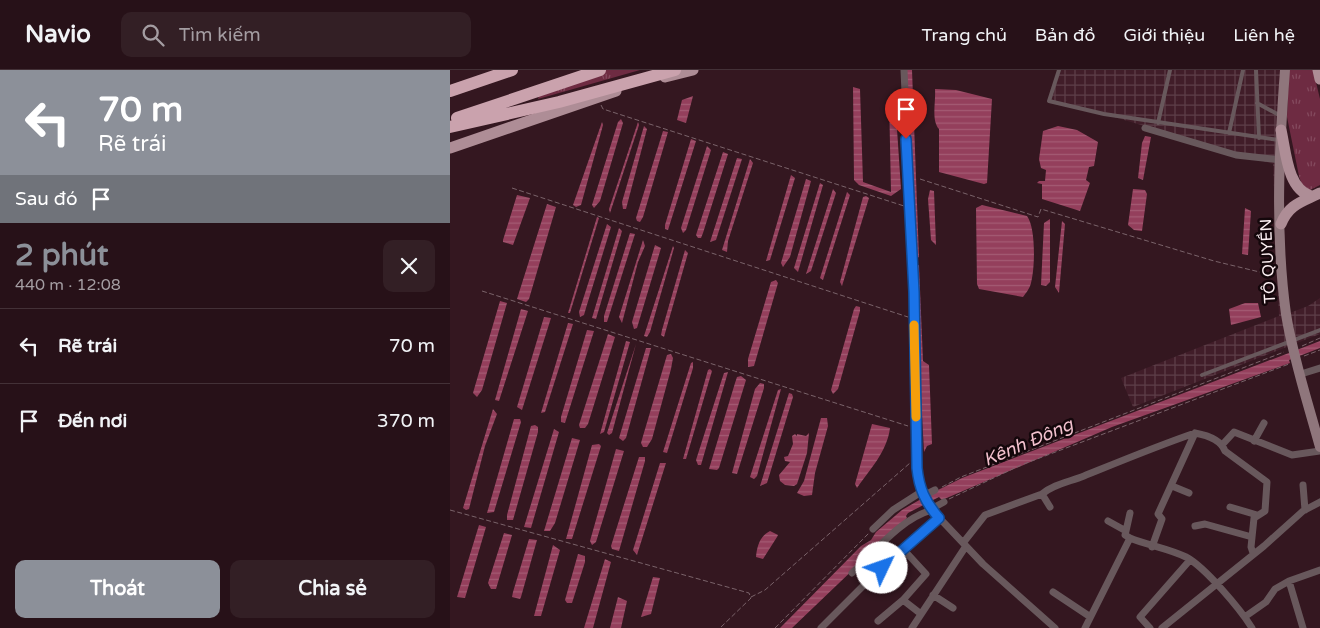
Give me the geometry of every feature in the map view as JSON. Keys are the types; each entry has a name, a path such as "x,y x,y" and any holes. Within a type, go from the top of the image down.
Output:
{"highway":[{"path":"450,84 490,70"},
{"path":"450,91 512,70"},
{"path":"450,121 600,70"},
{"path":"450,127 559,102 675,70"}],"main road":[{"path":"450,148 620,89 692,70"},
{"name":"TÔ QUYỀN","path":"1285,70 1281,136 1283,278 1296,357 1319,440"},
{"path":"1318,70 1320,79"},
{"path":"1281,136 1295,183 1300,191 1315,195"},
{"path":"1281,224 1286,213 1294,205 1315,195"}],"street":[{"path":"904,70 914,319 917,462 922,494 939,518 1051,627"},
{"path":"1144,128 1236,155 1281,160"},
{"path":"1296,357 1320,368"},
{"path":"1254,441 1264,423"},
{"path":"1222,445 1234,432 1292,455 1320,451"},
{"path":"1152,547 1162,519 1158,514 1195,433"},
{"path":"912,628 985,515 1042,494 1049,488 1081,477 1142,450 1195,433 1202,434 1222,445 1225,451 1267,482 1265,511 1254,518 1251,547 1254,553"},
{"path":"1249,479 1256,474"},
{"path":"1172,486 1189,493"},
{"path":"1303,486 1305,510"},
{"path":"873,529 893,510 922,494 935,490"},
{"path":"1042,494 1050,507"},
{"path":"852,573 906,523 918,514 944,502"},
{"path":"1162,628 1305,510 1320,502"},
{"path":"1230,506 1257,515"},
{"path":"1130,513 1125,534 1152,547 1190,560 1246,616 1252,628"},
{"path":"821,628 903,549 939,518"},
{"path":"1108,521 1126,531"},
{"path":"1195,526 1205,524 1252,537"},
{"path":"1087,622 1130,538"},
{"path":"878,621 903,600 926,574 903,549"},
{"path":"1150,628 1140,617 1190,560"},
{"path":"1246,616 1266,602 1275,589 1289,581 1320,570"},
{"path":"1289,581 1303,628"},
{"path":"1053,592 1096,628"},
{"path":"933,596 953,608"},
{"path":"903,600 921,614"}],"lane":[{"path":"1059,70 1049,101 1104,114 1229,134 1259,138 1281,136"},
{"path":"1158,123 1170,70"},
{"path":"1229,134 1243,70"},
{"path":"1256,70 1259,138"},
{"path":"1257,103 1282,117"},
{"path":"1202,375 1296,357 1320,330"}],"path":[{"path":"598,98 603,109 900,205 910,205"},
{"path":"920,179 1038,216 1041,209 1214,261 1283,278"},
{"path":"512,188 914,319"},
{"path":"482,291 916,428"},
{"path":"944,502 1021,465 1296,357 1320,338"},
{"path":"935,490 961,477 1320,350"},
{"path":"720,628 751,598 765,590 905,466 917,462"},
{"path":"450,510 749,594 751,598"},
{"path":"775,628 873,529"}],"shaded area":[{"path":"906,70 912,70 919,257 917,258"},
{"path":"1059,70 1285,70 1281,141 1287,314 1308,306 1320,298 1320,334 1133,407 1121,378 1279,316 1273,164 1104,114 1049,101"},
{"path":"853,87 860,89 863,182 891,192 889,98 895,99 901,189 891,196 859,185 854,180"},
{"path":"935,89 956,90 992,99 987,183 984,184 939,172 939,129 934,116"},
{"path":"693,96 686,123 677,120 682,100"},
{"path":"621,119 623,123 600,201 594,208 592,205 618,122"},
{"path":"602,122 603,125 581,205 576,207 573,205"},
{"path":"638,122 639,125 610,213 609,209"},
{"path":"644,126 647,129 626,209 623,209 622,202"},
{"path":"1058,126 1077,130 1098,142 1094,166 1089,167 1086,180 1090,183 1080,211 1042,199 1042,184 1037,183 1045,181 1046,170 1041,168 1039,159 1043,131"},
{"path":"663,131 668,132 640,222 636,218"},
{"path":"1145,136 1151,137 1143,180 1138,178 1142,143"},
{"path":"691,139 696,141 668,230 665,229 665,225"},
{"path":"707,146 711,150 686,230 683,233 681,228"},
{"path":"723,152 728,154 703,233 701,238 698,238 696,235"},
{"path":"737,158 742,159 716,240 710,242"},
{"path":"750,159 753,163 728,241 727,252 722,250"},
{"path":"791,175 795,178 770,260 766,261"},
{"path":"806,179 811,181 790,257 783,267 781,263"},
{"path":"820,183 823,185 798,272 794,268"},
{"path":"833,189 836,193 811,271 806,274"},
{"path":"1133,189 1145,190 1147,194 1142,231 1134,230 1128,225"},
{"path":"930,190 934,191 936,245 931,240 928,199"},
{"path":"847,192 850,195 823,280 820,278"},
{"path":"517,195 530,198 513,245 503,242 503,240"},
{"path":"863,197 869,198 842,286 840,282"},
{"path":"547,204 556,207 529,299 526,302 517,299"},
{"path":"982,205 1027,216 1030,222 1034,248 1033,268 1030,285 1023,297 979,289 977,284 976,208"},
{"path":"1245,208 1251,211 1248,255 1242,254"},
{"path":"597,217 599,218 570,313 568,313"},
{"path":"1050,219 1050,282 1046,286 1041,285 1044,223"},
{"path":"1062,221 1065,224 1059,293 1055,287"},
{"path":"607,224 611,227 584,315 580,317 579,312"},
{"path":"619,228 622,231 596,319 592,318"},
{"path":"630,233 635,234 607,322 604,322 604,316"},
{"path":"643,240 645,246 638,262 622,323 619,317"},
{"path":"655,245 661,248 637,328 634,329 632,322"},
{"path":"673,246 650,332 647,337 644,336"},
{"path":"685,250 688,253 664,337 661,335 662,330"},
{"path":"914,265 919,265 923,361 929,365 932,444 927,446 924,452"},
{"path":"776,280 778,283 754,366 748,367 748,359 771,282"},
{"path":"500,301 507,303 482,390 477,397 473,393"},
{"path":"1245,303 1258,303 1261,317 1231,325 1229,309"},
{"path":"856,306 860,307 860,311 838,389 833,394 831,390"},
{"path":"521,309 528,311 499,401 495,400"},
{"path":"544,317 551,318 522,410 517,407"},
{"path":"568,323 573,324 545,412 541,413"},
{"path":"587,330 594,331 565,423 561,422 561,417"},
{"path":"608,334 615,337 588,424 585,428 580,428 579,425"},
{"path":"626,341 630,342 604,432 600,434"},
{"path":"1320,341 1320,348 1289,360 1290,363 1112,427 942,500 939,497 908,513 907,518 792,628 780,628 861,546 871,540 876,532 902,510 928,495 962,478"},
{"path":"636,344 612,433 609,435 607,433"},
{"path":"646,348 651,348 626,438 623,441 619,438"},
{"path":"671,354 673,358 671,369 652,439 647,447 643,447 641,443 667,355"},
{"path":"693,362 693,368 667,453 663,452 691,363"},
{"path":"708,370 712,371 686,459 683,459"},
{"path":"728,372 701,465 698,465 696,460 722,379 724,373"},
{"path":"741,376 746,380 719,468 717,470 709,469 737,377"},
{"path":"760,383 764,384 764,388 737,474 732,473 755,389"},
{"path":"781,389 757,476 754,479 750,477 778,390"},
{"path":"789,393 793,397 767,483 760,486"},
{"path":"493,409 497,414 485,446 469,509 466,510 463,508"},
{"path":"821,418 827,418 828,426 815,473 812,495 804,496 797,493 804,481"},
{"path":"514,419 520,419 521,422 494,512 487,513"},
{"path":"872,424 890,428 888,437 882,453 857,488 855,484"},
{"path":"535,425 538,427 538,432 513,520 507,520 531,426"},
{"path":"554,429 559,432 531,528 524,527"},
{"path":"809,433 807,453 797,484 794,486 785,485 780,481 779,475 790,462 785,461 784,457 788,456 793,444 792,436 795,434 797,436 797,434 806,436"},
{"path":"572,438 580,440 555,523 550,531 544,531"},
{"path":"599,444 601,446 572,539 566,539 592,445"},
{"path":"616,449 624,451 596,542 592,545 590,541"},
{"path":"639,457 645,457 645,461 619,551 612,549 611,546"},
{"path":"660,463 666,463 637,555 633,550"},
{"path":"479,525 486,527 465,598 457,597"},
{"path":"770,531 778,535 777,537 763,559 756,557 760,542"},
{"path":"504,533 512,535 496,589 491,589 488,583"},
{"path":"529,539 537,540 520,599 512,597"},
{"path":"553,545 560,550 541,616 534,616"},
{"path":"578,554 585,556 585,562 572,603 567,603 565,600"},
{"path":"605,559 611,562 593,628 584,628"},
{"path":"653,577 660,578 651,614 641,617"},
{"path":"618,597 627,601 621,628 610,628"}],"green space":[{"path":"604,70 640,70 538,99 540,92"},
{"path":"1289,70 1313,70 1320,99 1320,185 1310,190 1303,188 1299,176 1287,117"}],"slow traffic":[{"path":"914,325 916,417"}],"route":[{"path":"882,568 939,518 930,508 921,491 918,480 914,292 906,139"}],"water label":[{"name":"Kênh Đông","path":"1028,442"}]}
